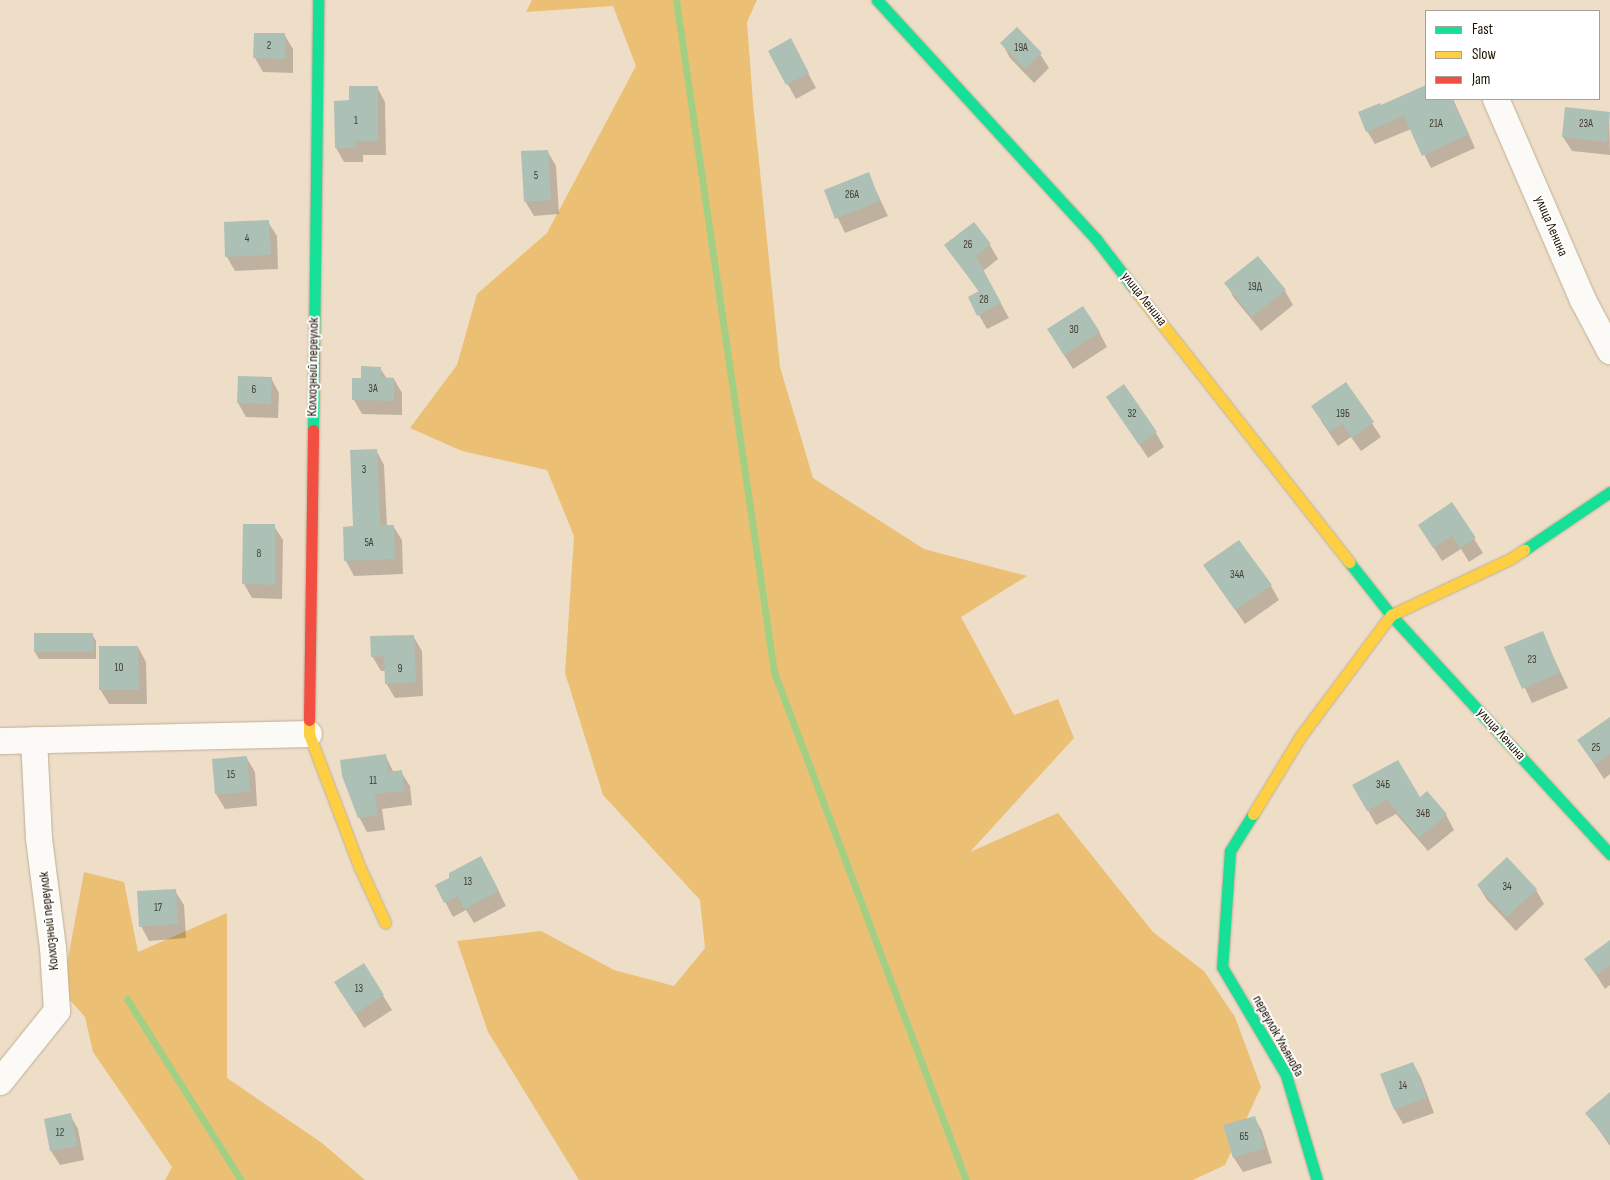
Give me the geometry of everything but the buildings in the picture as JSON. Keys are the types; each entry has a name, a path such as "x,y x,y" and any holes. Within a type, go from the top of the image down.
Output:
{"street":[{"name":"Колхозный переулок","path":"318,0 308,734 360,868 386,922"},
{"name":"улица Ленина","path":"877,0 1096,239 1391,615 1610,854"},
{"name":"улица Ленина","path":"1496,100 1583,300 1610,351"},
{"path":"1391,615 1510,559 1610,492"},
{"name":"переулок Ульянова","path":"1317,1180 1286,1075 1222,967 1230,851 1300,738 1391,615"},
{"path":"0,741 308,734"},
{"name":"Колхозный переулок","path":"0,1082 57,1011 53,948 39,838 34,740"}],"shaded area":[{"path":"532,0 757,0 747,22 753,103 780,367 813,478 924,549 1027,576 961,617 1014,715 1058,699 1074,738 970,852 1058,813 1153,932 1204,971 1235,1017 1261,1087 1225,1165 1193,1180 579,1180 488,1032 457,941 541,931 614,970 674,986 705,948 700,900 603,795 565,673 574,536 547,470 462,451 410,428 457,365 477,294 547,233 636,66 613,6 526,12"},
{"path":"84,872 124,882 138,952 227,913 227,1078 322,1143 365,1180 165,1180 172,1167 93,1052 85,1017 62,991"}],"waterway":[{"path":"676,0 774,672 966,1180"},
{"path":"127,999 241,1180"}],"traffic: fast":[{"path":"313,430 318,0"},
{"path":"877,0 1096,239 1136,291"},
{"path":"1524,550 1610,492"},
{"path":"1349,562 1391,615 1610,854"},
{"path":"1253,814 1230,851 1222,967 1286,1075 1317,1180"}],"traffic: slow":[{"path":"1136,291 1349,562"},
{"path":"1253,814 1300,737 1391,615 1510,559 1524,550"},
{"path":"309,720 309,734 360,868 385,922"}],"traffic: jam":[{"path":"309,720 313,430"}]}
